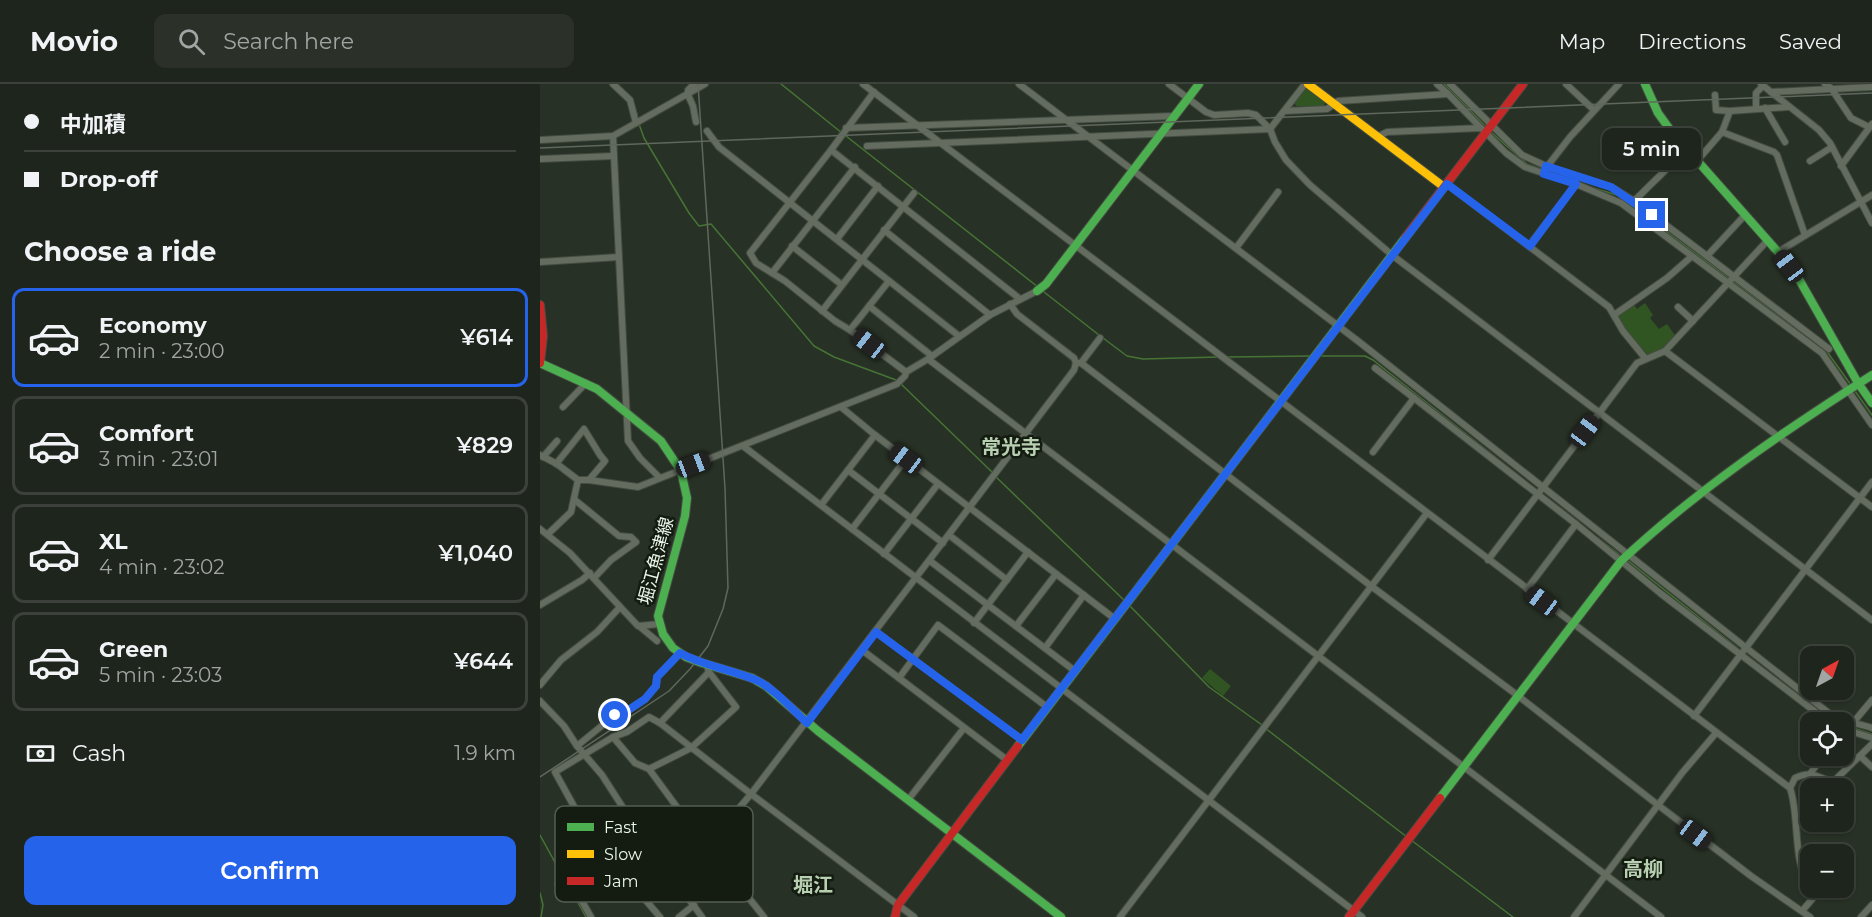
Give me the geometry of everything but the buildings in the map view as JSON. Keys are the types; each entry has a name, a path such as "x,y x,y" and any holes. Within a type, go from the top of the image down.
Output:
{"street":[{"path":"613,84 630,100 636,123"},
{"path":"694,84 688,90 688,95 693,105 696,123"},
{"path":"540,140 613,136 705,84"},
{"path":"863,84 1790,788"},
{"path":"1019,84 1404,377 1543,487 1740,655 1815,712"},
{"path":"1169,84 1206,112 1256,115 1270,129 1286,160 1310,185 1392,255 1872,620"},
{"path":"557,441 541,456 578,480 638,487 897,384 906,372 990,315 1046,285 1199,84"},
{"path":"867,146 1270,129 1307,84 1530,246 1609,307 1623,331 1645,358"},
{"path":"1437,84 1517,162 1621,203 1822,353 1872,425"},
{"path":"1450,84 1522,155 1546,166 1611,187 1634,201 1829,349"},
{"path":"895,917 898,905 1022,740 1339,327 1445,186 1483,131 1491,125 1523,84"},
{"path":"1566,84 1594,110"},
{"path":"1544,174 1546,166 1619,84"},
{"path":"1646,84 1658,113 1697,161 1778,252 1810,296 1858,383 1872,403"},
{"path":"1828,86 1851,118 1871,125 1841,166"},
{"path":"1766,87 1819,130 1832,147 1872,223"},
{"path":"1756,109 1756,93 1766,87 1872,87"},
{"path":"872,89 831,150 750,253 756,263 785,281 906,372"},
{"path":"1285,111 1327,109 1338,101 1448,94"},
{"path":"1715,96 1716,110 1789,106"},
{"path":"1765,108 1785,142"},
{"path":"1697,161 1722,132 1730,111"},
{"path":"846,128 1174,116"},
{"path":"707,131 718,147 960,336"},
{"path":"1377,137 1387,132 1483,131"},
{"path":"1722,132 1777,155 1805,236"},
{"path":"613,136 628,441 640,458 660,478"},
{"path":"1810,161 1832,147"},
{"path":"1634,201 1687,149"},
{"path":"831,150 1020,299"},
{"path":"540,159 614,156"},
{"path":"772,273 855,167"},
{"path":"1530,246 1576,184"},
{"path":"837,239 878,186"},
{"path":"1236,248 1278,192"},
{"path":"822,311 914,193"},
{"path":"1778,252 1872,195"},
{"path":"1707,256 1745,215"},
{"path":"884,230 990,315"},
{"path":"1488,560 1638,363 1665,351 1768,240"},
{"path":"792,246 842,285"},
{"path":"1614,315 1667,278 1691,256"},
{"path":"540,261 619,257"},
{"path":"850,330 890,281"},
{"path":"1010,304 1017,314 1079,363 1517,695 1751,876 1810,917"},
{"path":"540,305 543,336 540,363"},
{"path":"869,306 1026,434 1661,917"},
{"path":"1678,307 1693,321"},
{"path":"741,806 1100,338"},
{"path":"1665,351 1872,507"},
{"name":"堀江魚津線","path":"540,363 586,383 626,412 661,441 681,471 687,498 685,516 660,605 659,624 671,645 680,653 708,669 742,675 766,685 807,723 1061,917"},
{"path":"1375,368 1537,495 1746,647 1827,712"},
{"path":"1351,914 1625,557 1653,531 1777,436 1872,375"},
{"path":"1397,385 1404,377"},
{"path":"562,407 586,383"},
{"path":"1373,452 1414,398"},
{"path":"841,408 1115,619"},
{"path":"556,464 584,429 605,461 589,480"},
{"path":"820,505 875,435"},
{"path":"743,446 1208,800 1351,914 1362,917"},
{"path":"852,529 906,459"},
{"path":"848,470 943,543"},
{"path":"548,534 572,512 578,480"},
{"path":"1694,716 1872,482"},
{"path":"884,554 938,484"},
{"path":"540,605 592,576 636,543 631,537 619,536 575,500"},
{"path":"1120,917 1427,513"},
{"path":"1527,589 1576,524"},
{"path":"540,529 592,576 638,626 657,641"},
{"path":"949,535 1007,579"},
{"path":"974,623 1028,552"},
{"path":"930,561 1075,671"},
{"path":"1016,626 1056,574"},
{"path":"1045,648 1084,596"},
{"path":"540,685 561,660 597,632 620,607"},
{"path":"638,626 659,624"},
{"path":"899,678 938,625 1047,707"},
{"path":"876,632 1022,740"},
{"path":"862,650 1007,760"},
{"path":"577,746 615,715 621,715 645,699 656,686 657,677 680,653"},
{"path":"649,769 691,748 736,707 708,669 660,723"},
{"path":"1854,722 1872,700"},
{"path":"540,702 564,726 577,746 602,775 622,806"},
{"path":"574,806 555,772 613,737 627,732 649,717 660,723 914,917"},
{"path":"1854,727 1872,728"},
{"path":"908,800 964,728"},
{"path":"1854,729 1872,738"},
{"path":"1574,917 1658,805 1716,733"},
{"path":"613,737 635,763 649,769 676,806"},
{"path":"1800,852 1790,788 1795,778 1810,774 1834,781 1872,744"},
{"path":"1860,756 1872,767"},
{"path":"1810,774 1816,766"},
{"path":"1802,911 1813,898"},
{"path":"582,902 591,917"},
{"path":"647,902 660,917"},
{"path":"692,902 702,917"},
{"path":"752,902 764,917"},
{"path":"680,917 694,905"},
{"path":"1861,917 1872,905"}],"green space":[{"path":"1306,88 1325,102 1324,106 1296,106 1294,102"},
{"path":"1633,303 1637,309 1645,303 1653,315 1650,318 1659,329 1667,324 1676,337 1654,354 1648,355 1626,331 1618,316"},
{"path":"1210,669 1231,686 1223,696 1202,678"}],"waterway":[{"path":"781,84 842,133"},
{"path":"1444,84 1486,127"},
{"path":"633,101 637,114"},
{"path":"639,124 644,138 699,226 711,224 814,346 834,357 896,380"},
{"path":"1492,133 1527,164 1560,176"},
{"path":"846,136 1038,287"},
{"path":"1587,186 1617,195 1730,279"},
{"path":"1734,282 1828,353 1851,385"},
{"path":"1044,292 1099,335"},
{"path":"1103,338 1127,356 1143,359 1218,357"},
{"path":"1226,357 1311,356"},
{"path":"1322,356 1365,356 1373,360 1523,479"},
{"path":"900,383 993,473"},
{"path":"1855,391 1872,415"},
{"path":"996,477 1125,601"},
{"path":"1598,538 1620,555"},
{"path":"1627,560 1740,650"},
{"path":"1130,606 1209,687 1262,725"},
{"path":"1744,653 1759,665"},
{"path":"1265,728 1407,837"},
{"path":"1854,728 1872,734"},
{"path":"540,835 555,862"},
{"path":"1411,840 1513,917"},
{"path":"540,893 543,905 541,917"},
{"path":"578,902 586,917"}],"railway":[{"path":"540,777 669,691 708,646 723,609 728,588 725,488 698,84"},
{"path":"540,148 1872,93"}],"traffic: fast":[{"path":"1037,291 1046,284 1199,84"},
{"path":"1645,84 1658,113 1671,131 1778,252 1800,281 1858,383 1872,403"},
{"path":"1018,746 1405,238"},
{"path":"540,363 597,389 661,441 681,471 687,498 685,516 658,616 663,634 673,648 686,657 752,678 766,686 818,731 1061,917"},
{"path":"1440,798 1621,561 1680,510 1742,462 1872,375"}],"traffic: slow":[{"path":"1308,84 1444,187"}],"traffic: jam":[{"path":"1405,238 1523,84"},
{"path":"540,305 543,336 540,363"},
{"path":"895,917 898,905 1018,746"},
{"path":"1349,917 1440,798"}],"district":[{"name":"常光寺","path":"1011,447"},
{"name":"高柳","path":"1643,869"},
{"name":"堀江","path":"813,885"}],"route":[{"path":"615,715 621,715 645,699 656,686 657,677 680,653 698,663 742,675 766,685 807,723 876,632 1022,740 1447,184 1530,246 1576,184 1544,174 1546,166 1622,192 1652,215"}]}
